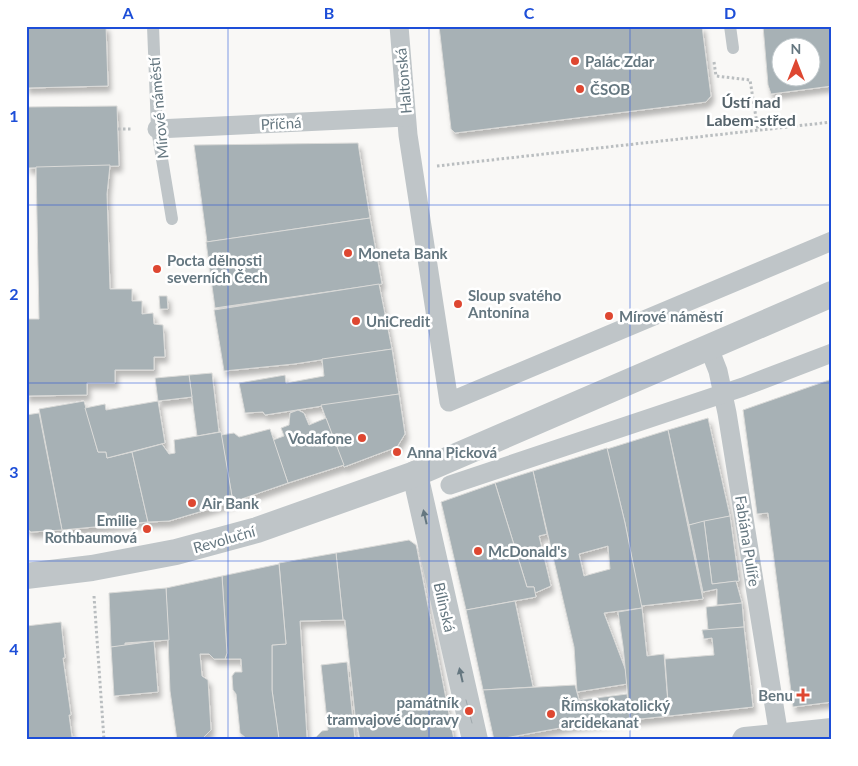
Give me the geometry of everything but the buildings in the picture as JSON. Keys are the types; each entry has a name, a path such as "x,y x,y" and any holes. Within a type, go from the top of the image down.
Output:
{"street":[{"name":"Haltonská","path":"399,26 407,126"},
{"name":"Příčná","path":"157,129 407,126"},
{"path":"407,126 449,402 832,241"},
{"path":"415,474 832,294"},
{"name":"Fabiána Pulíře","path":"709,348 718,371 723,394 779,736"},
{"path":"450,485 723,394 832,353"},
{"name":"Revoluční","path":"26,576 92,568 176,552 257,530 415,474"},
{"name":"Bílinská","path":"415,474 475,740"},
{"path":"744,740 832,731"}],"lane":[{"name":"Mírové náměstí","path":"152,26 157,129 172,219"},
{"path":"730,26 733,48"}],"path":[{"path":"714,59 716,76 750,80 758,130"},
{"path":"413,169 832,122"}],"tram line":[{"path":"466,700 472,723"}],"place":[{"name":"Palác Zdar","path":"575,61"},
{"name":"ČSOB","path":"580,89"},
{"name":"Moneta Bank","path":"348,253"},
{"name":"Pocta dělnosti severních Čech","path":"157,269"},
{"name":"Sloup svatého Antonína","path":"458,304"},
{"name":"Mírové náměstí","path":"609,316"},
{"name":"UniCredit","path":"356,321"},
{"name":"Vodafone","path":"362,438"},
{"name":"Anna Picková","path":"397,452"},
{"name":"Air Bank","path":"192,503"},
{"name":"Emilie Rothbaumová","path":"147,529"},
{"name":"McDonald's","path":"478,551"},
{"name":"Benu","path":"803,695"},
{"name":"památník tramvajové dopravy","path":"469,711"},
{"name":"Římskokatolický arcidekanat","path":"551,714"}],"district":[{"name":"Ústí nad Labem-střed","path":"751,110"}]}
